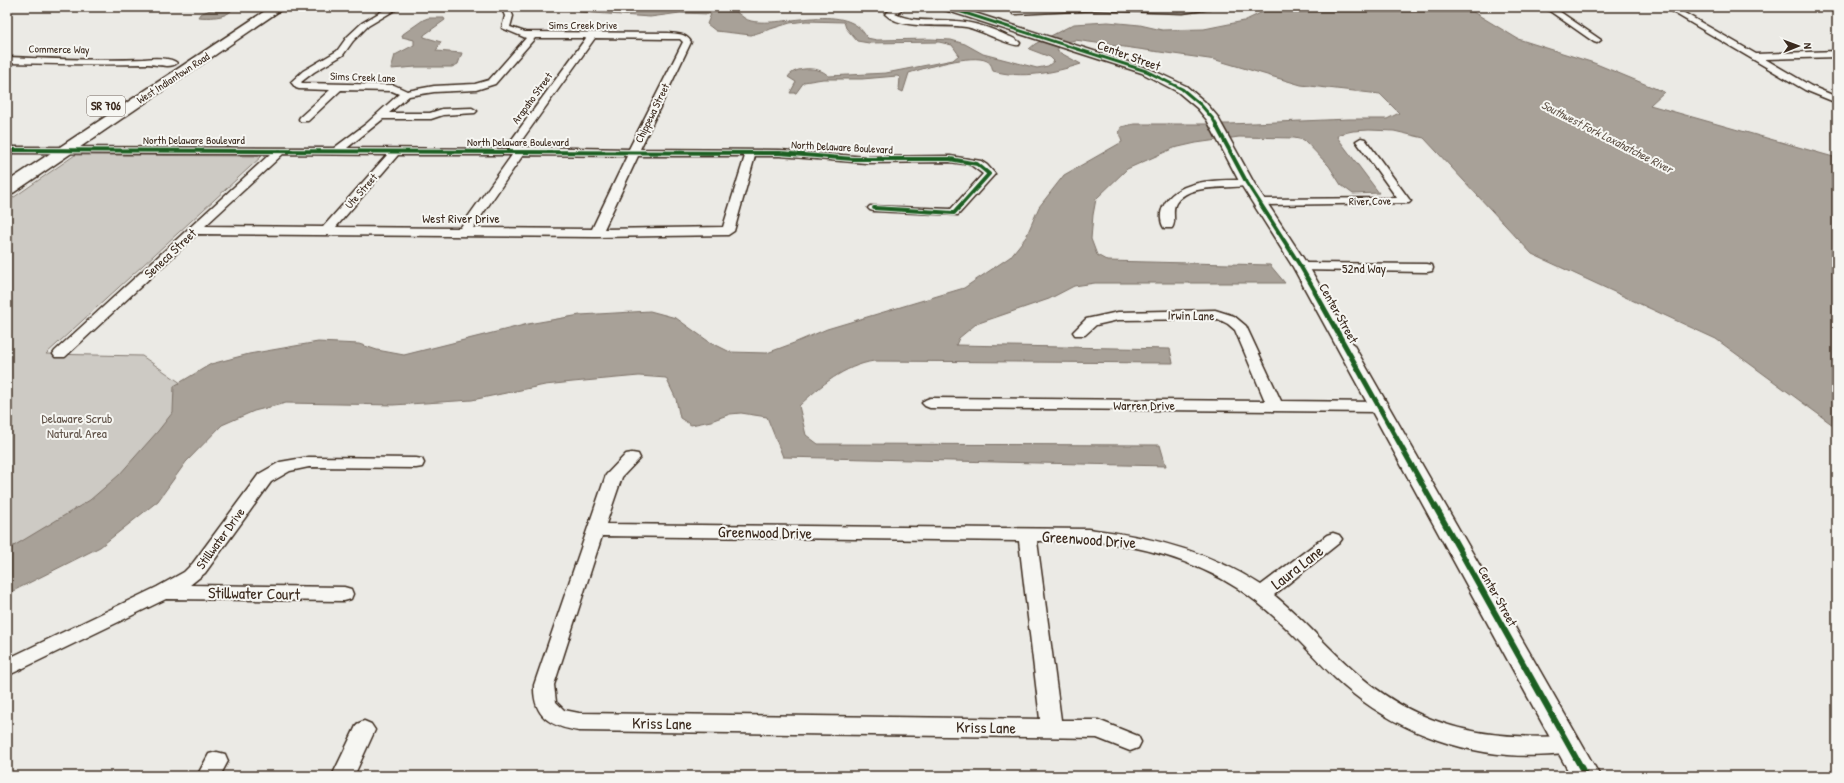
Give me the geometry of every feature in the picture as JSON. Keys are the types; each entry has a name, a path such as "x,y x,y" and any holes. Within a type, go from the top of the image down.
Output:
{"main road":[{"name":"West Indiantown Road","path":"7,189 64,142 197,63 279,7"},
{"name":"West Indiantown Road","path":"114,101 185,55"},
{"name":"West Indiantown Road","path":"7,171 40,150 64,142"}],"street":[{"name":"Sims Creek Lane","path":"396,7 376,18 352,37 340,54 315,66 296,82 299,86 394,88 406,94 434,89 476,87 492,82 533,35"},
{"name":"Sims Creek Drive","path":"505,7 509,16 506,28 518,33 533,35 668,36 684,38"},
{"path":"885,7 899,8"},
{"name":"Center Street","path":"946,7 1146,71 1182,89 1201,105 1215,123 1228,144 1247,183 1261,202 1301,267 1586,776"},
{"path":"1015,10 1048,12 1100,8 1168,12 1210,7"},
{"path":"1548,7 1597,40"},
{"path":"1668,7 1808,88 1837,100"},
{"path":"899,8 890,14 895,18 912,23 968,24 1016,43"},
{"name":"Arapaho Street","path":"520,152 515,148 514,144 592,36"},
{"name":"Chippewa Street","path":"596,233 634,152 636,144 687,42 684,38"},
{"path":"1754,57 1837,54"},
{"name":"Commerce Way","path":"7,60 110,63 120,65 197,63"},
{"path":"304,119 339,87"},
{"path":"337,151 406,94"},
{"path":"381,116 431,116 442,112 472,111"},
{"path":"431,116 434,119 441,121 463,121"},
{"path":"318,151 339,138 362,131"},
{"name":"River Cove","path":"1261,202 1405,201 1361,141"},
{"name":"North Delaware Boulevard","path":"64,142 280,151 780,153 876,160 942,159 971,161 983,166 989,174 981,186 966,197 954,213 874,208"},
{"path":"7,150 40,150"},
{"name":"Seneca Street","path":"60,354 280,151"},
{"name":"Ute Street","path":"326,231 396,151"},
{"path":"464,232 520,152"},
{"name":"West River Drive","path":"194,230 596,233 728,231 751,153"},
{"path":"1168,225 1166,216 1167,207 1172,200 1180,194 1205,185 1247,183"},
{"name":"52nd Way","path":"1301,267 1426,268"},
{"name":"Irwin Lane","path":"1080,332 1091,322 1118,316 1215,314 1224,316 1232,320 1241,329 1275,406"},
{"name":"Warren Drive","path":"930,403 1379,407"},
{"name":"Kriss Lane","path":"632,458 614,475 544,685 543,696 547,706 554,715 566,720 579,722 1051,727 1098,729 1130,742"},
{"name":"Stillwater Drive","path":"7,668 164,592 190,577 199,568 258,485 275,471 292,465 309,462 416,463"},
{"name":"Greenwood Drive","path":"595,530 1088,535 1145,543 1202,561 1229,574 1261,595 1285,613 1307,634 1335,666 1355,684 1379,702 1406,717 1435,730 1480,742 1509,746 1569,745"},
{"path":"1028,534 1051,727"},
{"name":"Laura Lane","path":"1261,595 1333,539"},
{"name":"Stillwater Court","path":"164,592 344,594"},
{"path":"343,776 364,730"}],"green space":[{"name":"Delaware Scrub Natural Area","path":"75,155 262,156 46,354 142,356 188,388 165,433 109,496 7,555 7,202"}],"water":[{"name":"Southwest Fork Loxahatchee River","path":"723,6 730,8 751,21 765,22 831,18 846,20 858,27 867,38 877,40 951,40 965,44 983,54 1037,68 1048,66 1054,61 1050,57 1029,49 1035,44 1074,24 1108,22 1140,25 1162,30 1204,29 1244,21 1273,7 1465,7 1518,39 1594,63 1664,92 1650,105 1837,158 1837,428 1716,339 1532,254 1424,138 1394,131 1369,130 1339,134 1337,137 1379,193 1353,194 1341,185 1329,166 1304,140 1294,138 1239,137 1196,143 1174,148 1127,169 1096,199 1091,239 1097,255 1108,261 1270,265 1285,283 1095,283 1074,286 1049,299 976,324 959,338 956,345 1170,349 1173,363 874,361 853,367 843,372 824,384 799,406 806,435 818,444 1160,445 1166,466 783,457 767,417 741,413 730,414 711,421 691,425 680,418 676,399 666,378 639,376 545,385 472,400 393,405 286,403 254,411 222,425 186,462 158,501 100,547 7,594 7,550 90,500 119,475 173,412 174,386 211,364 249,354 318,342 359,344 377,350 404,355 528,324 580,315 650,311 676,318 708,341 730,352 767,353 827,329 964,288 1010,257 1026,237 1039,207 1064,175 1122,142 1119,133 1121,127 1134,124 1229,124 1349,119 1387,119 1399,113 1380,94 1301,85 1216,60 1075,40 1060,44 1057,51 1081,64 1060,70 1037,74 1015,75 993,71 992,67 987,61 971,59 948,62 909,73 903,92 899,90 900,77 897,76 862,79 823,79 804,82 796,93 790,93 796,82 788,77 790,74 798,70 817,70 829,76 886,73 953,60 959,55 952,45 939,42 869,43 857,41 846,28 844,22 806,21 790,23 751,35 716,31 707,24 711,14 680,13 650,17 579,12 575,7 593,7 599,10"},
{"path":"218,7 233,7 232,10 226,15 198,17 200,14"},
{"path":"428,18 444,18 445,20 424,35 424,37 441,42 436,51 462,53 458,64 452,67 391,69 395,55 414,45 414,40 402,37 403,34"}],"cycle path":[{"path":"946,7 1146,71 1182,89 1201,105 1213,119 1247,183 1301,267 1586,776"},
{"path":"7,150 780,153 817,157 878,160 925,158 962,160 977,164 984,168 989,174 954,213 874,208"}]}
